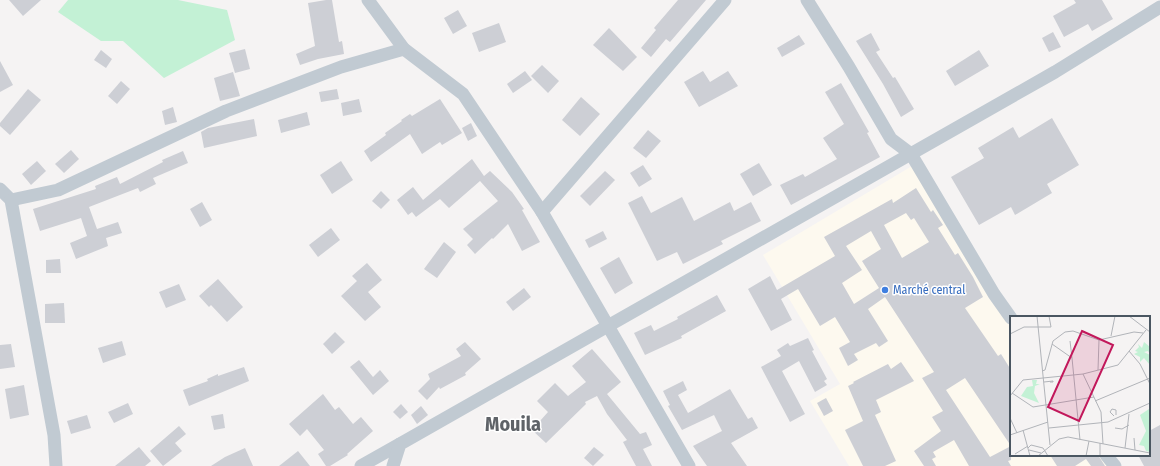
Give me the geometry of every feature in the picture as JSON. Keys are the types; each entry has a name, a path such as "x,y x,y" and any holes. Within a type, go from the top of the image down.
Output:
{"street":[{"path":"368,0 404,49 463,94 542,212 689,466"},
{"path":"542,212 725,0"},
{"path":"807,0 849,67 891,139 911,154 994,294 1010,317"},
{"path":"361,466 1055,72 1160,7"},
{"path":"11,200 58,190 226,111 341,67 404,49"},
{"path":"0,189 11,200 54,435 56,466"},
{"path":"394,466 400,444"},
{"path":"1107,456 1115,466"}],"shaded area":[{"name":"Marché central","path":"912,166 1010,326 1010,456 1103,456 1110,466 849,466 810,401 840,384 763,255"}],"green space":[{"path":"68,0 178,0 227,10 235,40 164,78 123,41 101,41 58,12"}],"building":[{"path":"9,0 41,0 23,16"},
{"path":"332,0 339,42 342,41 344,54 318,59 300,65 296,54 315,46 308,3"},
{"path":"678,0 706,0 670,42 666,39 651,57 641,48 656,30 654,28"},
{"path":"1074,0 1102,0 1113,19 1092,31 1088,24 1064,37 1053,16 1076,3"},
{"path":"458,10 467,26 453,34 444,18"},
{"path":"499,23 506,42 479,52 472,33"},
{"path":"609,28 637,57 623,71 593,45"},
{"path":"1053,32 1061,47 1049,52 1042,38"},
{"path":"871,33 880,50 876,52 893,78 895,77 914,109 901,117 883,84 856,41"},
{"path":"799,35 805,44 782,57 777,48"},
{"path":"245,49 250,69 235,73 229,53"},
{"path":"101,50 112,59 106,68 94,60"},
{"path":"979,50 989,66 955,86 946,71"},
{"path":"0,61 13,85 0,92"},
{"path":"542,65 559,81 548,93 531,76"},
{"path":"525,71 532,80 513,93 507,84"},
{"path":"703,71 710,82 728,71 738,86 699,107 684,82"},
{"path":"233,72 240,96 220,101 214,78"},
{"path":"121,81 130,89 117,104 108,96"},
{"path":"841,83 869,132 867,133 880,157 791,205 780,185 803,174 805,177 837,159 823,138 844,124 825,92"},
{"path":"28,89 41,100 10,135 0,126 0,123"},
{"path":"337,89 339,99 321,102 319,92"},
{"path":"581,97 600,114 580,136 562,120"},
{"path":"359,99 362,112 343,116 341,103"},
{"path":"440,99 462,133 442,145 440,142 422,154 410,134 371,162 364,151 386,135 385,133 402,121 401,120 410,114 412,116"},
{"path":"173,107 177,122 165,125 162,111"},
{"path":"307,112 310,125 281,133 278,120"},
{"path":"1052,118 1079,165 1047,184 1052,193 1015,215 1011,207 979,225 951,177 984,158 978,148 1013,127 1019,138"},
{"path":"254,119 257,136 204,148 201,132 208,128"},
{"path":"471,123 477,136 468,141 462,128"},
{"path":"648,130 661,141 646,158 633,148"},
{"path":"71,150 79,159 64,173 55,164"},
{"path":"183,151 188,163 153,178 156,184 140,192 138,188 89,207 97,229 118,222 122,233 106,238 108,246 76,259 70,243 87,236 81,218 40,231 33,209 96,189 95,186 117,177 120,184 163,162 162,160"},
{"path":"472,159 484,176 490,171 512,192 524,209 522,210 540,242 522,251 508,224 475,254 467,245 473,239 463,229 498,201 480,181 449,208 440,199 416,217 412,212 408,215 397,200 413,187 423,200"},
{"path":"37,161 46,171 31,185 22,174"},
{"path":"341,161 353,180 332,194 320,175"},
{"path":"759,163 772,185 753,196 740,174"},
{"path":"643,165 652,179 639,187 630,173"},
{"path":"605,171 615,180 590,206 580,196"},
{"path":"916,188 931,212 933,210 943,225 938,228 955,255 958,253 983,297 965,308 998,356 1001,354 1010,368 1010,445 965,378 946,390 990,457 1010,447 1011,460 1008,461 1011,466 969,466 954,440 933,452 936,457 932,459 936,466 924,466 914,451 941,431 932,417 943,411 922,378 934,372 885,297 868,309 888,341 879,347 876,343 854,354 858,360 848,366 839,348 850,342 835,317 820,326 798,289 781,299 792,320 771,331 748,289 770,276 777,290 835,256 824,237 892,199 893,203","holes":["906,213 911,220 914,218 929,242 902,258 884,225","871,231 881,249 862,261 879,288 854,304 842,283 862,270 846,246"]},
{"path":"381,191 390,200 381,209 372,201"},
{"path":"642,196 651,213 682,197 694,221 730,202 734,211 751,202 761,221 721,241 723,244 683,264 677,252 657,261 628,203"},
{"path":"202,202 212,220 200,227 190,209"},
{"path":"331,228 340,240 318,257 309,245"},
{"path":"603,231 607,239 589,248 585,240"},
{"path":"444,242 456,252 437,278 424,269"},
{"path":"619,257 633,283 615,294 600,268"},
{"path":"60,259 61,273 46,273 46,260"},
{"path":"367,263 382,280 368,292 381,307 365,321 341,296 357,281 352,276"},
{"path":"218,279 243,307 227,322 211,305 209,307 199,296"},
{"path":"179,284 186,300 166,308 159,292"},
{"path":"524,288 531,297 513,311 506,302"},
{"path":"717,295 726,311 681,336 682,338 645,355 634,333 651,325 654,331 678,319 677,317"},
{"path":"64,303 65,323 45,323 45,304"},
{"path":"335,332 345,342 332,354 323,344"},
{"path":"808,338 814,350 812,351 827,379 824,381 827,385 815,392 799,361 782,371 805,414 790,422 761,367 781,356 777,350 788,343 790,346"},
{"path":"122,341 126,355 103,363 98,348"},
{"path":"465,342 481,359 465,373 466,375 440,389 439,387 427,400 418,391 430,379 428,374 461,356 456,349"},
{"path":"11,344 15,367 0,369 0,345"},
{"path":"592,349 621,382 607,394 640,434 646,432 652,445 643,449 652,466 636,466 623,442 627,440 607,414 597,396 585,402 586,404 546,443 532,430 548,412 537,401 555,383 568,396 586,382 572,366"},
{"path":"359,360 373,377 380,370 389,381 373,395 350,367"},
{"path":"901,362 914,381 876,400 881,412 875,415 896,461 885,466 863,466 845,430 863,421 848,386 888,364 891,369"},
{"path":"244,367 249,381 189,406 183,390 208,381 207,379 218,374 218,376"},
{"path":"683,381 687,390 678,395 688,413 730,389 748,419 752,417 758,428 731,443 747,466 707,466 693,446 722,431 714,415 682,430 668,406 670,405 663,391"},
{"path":"24,385 29,415 10,419 5,389"},
{"path":"323,394 335,410 339,407 353,424 361,417 373,431 347,454 348,455 330,466 326,466 318,454 324,450 307,429 300,436 289,424"},
{"path":"826,398 833,411 824,416 817,403"},
{"path":"128,403 133,414 114,423 108,412"},
{"path":"401,404 408,412 400,419 393,412"},
{"path":"421,406 428,415 417,424 411,415"},
{"path":"223,414 225,428 214,430 211,416"},
{"path":"87,415 91,428 71,434 67,421"},
{"path":"1160,425 1160,466 1144,466 1139,456 1150,456 1150,430"},
{"path":"179,426 186,434 175,443 182,451 163,466 150,451"},
{"path":"139,447 151,461 145,466 115,466"},
{"path":"594,447 604,455 593,466 584,458"},
{"path":"245,448 253,466 211,466 225,457"},
{"path":"298,451 310,466 279,466"},
{"path":"1051,456 1099,456 1105,466 1091,466 1086,459 1075,466 1057,466"}],"place":[{"name":"Marché central","path":"885,290"}],"district":[{"name":"Mouila","path":"513,424"}]}
